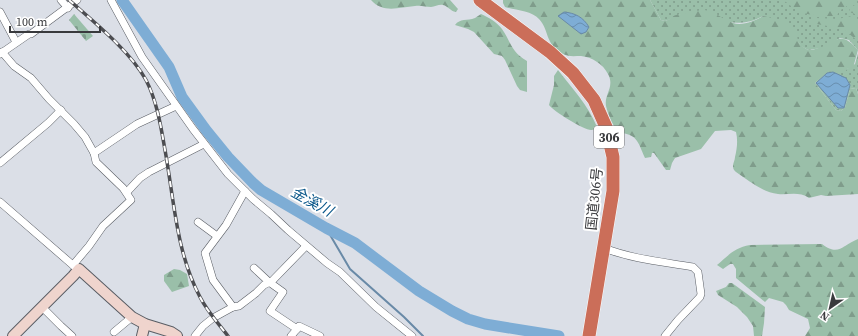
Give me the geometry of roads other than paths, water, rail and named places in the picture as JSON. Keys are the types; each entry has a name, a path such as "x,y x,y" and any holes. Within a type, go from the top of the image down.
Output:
{"highway":[{"name":"国道306号","path":"480,0 561,62 582,83 598,108 609,138 614,168 612,204 590,331"}],"street":[{"path":"60,0 68,8"},
{"path":"13,336 42,307 76,267 103,226 131,200 127,192 96,162 94,153 85,137 31,78 14,66 1,53 16,42 31,34 77,0"},
{"path":"111,0 142,57 176,106 228,174 306,246 340,272 376,307 412,336"},
{"path":"0,12 16,42"},
{"path":"94,153 137,124 176,106"},
{"path":"0,163 48,123 61,110"},
{"path":"127,192 140,178 149,172 204,144"},
{"path":"233,307 213,280 204,253 226,226 247,191"},
{"path":"0,202 132,317 145,324 157,326 177,336"},
{"path":"198,222 217,236"},
{"path":"195,336 207,322 233,307 239,306 281,273 306,246"},
{"path":"604,248 618,253 693,267 698,272 701,294 700,297 665,336"},
{"path":"254,268 269,282 283,292 270,311 297,329"},
{"path":"42,307 72,336"},
{"path":"114,332 132,317"},
{"path":"142,336 145,324"},
{"path":"291,336 299,326 320,336"}],"water":[{"path":"564,12 572,13 581,18 589,27 586,32 581,34 558,16"},
{"path":"833,72 846,78 850,85 844,108 838,108 816,83 827,73"}],"waterway":[{"name":"金溪川","path":"122,0 169,67 182,97 206,130 228,157 261,190 355,243 419,291 468,319 485,324 559,336"},
{"path":"326,228 350,269 423,336"}],"railway":[{"path":"69,0 100,27 131,58 150,88 160,123 177,225 186,262 192,280 203,302 228,336"}]}
